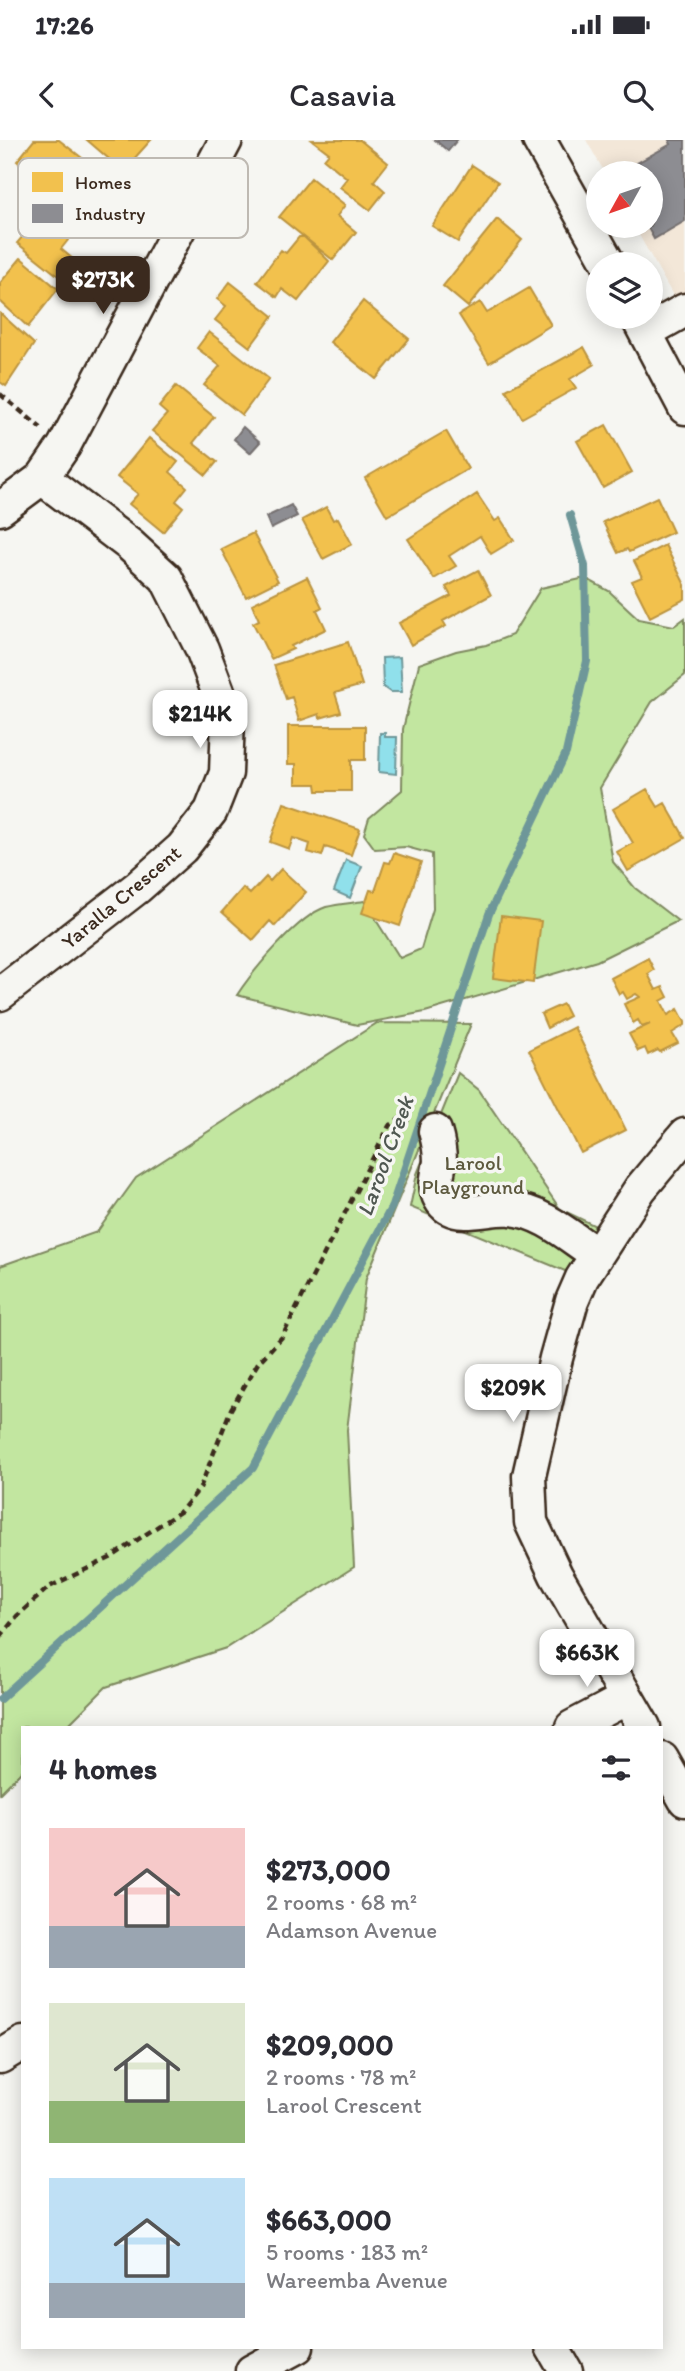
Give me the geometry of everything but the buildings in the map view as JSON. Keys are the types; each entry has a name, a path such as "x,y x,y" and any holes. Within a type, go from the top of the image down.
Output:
{"street":[{"path":"216,158 226,140"},
{"path":"539,140 602,252"},
{"path":"0,509 42,478 64,446 174,238"},
{"path":"663,318 685,310"},
{"path":"643,329 685,408"},
{"name":"Yaralla Crescent","path":"0,994 138,887 182,848 211,811 226,773 228,718 202,649 166,578 130,545 42,478"},
{"path":"435,1130 440,1160 436,1184 440,1199 447,1208 458,1212 511,1209 540,1217 596,1254"},
{"path":"643,1726 556,1575 531,1522 529,1476 556,1358 572,1301 582,1278 640,1189 685,1135"},
{"path":"574,1726 627,1698"},
{"path":"663,1761 685,1800"},
{"path":"0,2057 21,2044"},
{"path":"252,2371 293,2349"},
{"path":"553,2349 566,2371"}],"path":[{"path":"0,394 64,446"},
{"path":"0,1637 17,1616 49,1587 110,1558 181,1511 200,1488 231,1409 258,1363 282,1337 389,1126 400,1119"}],"shaded area":[{"path":"586,140 685,140 685,317 663,278 663,252 649,252 641,238 663,238 663,161 598,161"}],"green space":[{"path":"585,578 609,591 639,619 674,626 685,618 685,675 652,702 600,788 613,862 635,888 678,921 597,961 425,1012 357,1025 237,995 290,932 315,912 326,907 364,901 400,958 421,949 433,909 432,854 406,847 375,849 364,834 369,818 402,790 403,729 419,664 512,635 541,588"},
{"path":"377,1023 471,1024 366,1278 347,1430 354,1567 226,1648 106,1687 67,1726 21,1726 21,1772 0,1793 0,1266 97,1232 136,1178"},
{"name":"Larool Playground","path":"458,1073 479,1090 560,1209 610,1233 582,1278 410,1207 417,1174"}],"water":[{"path":"400,657 402,692 390,692 383,687 382,658"},
{"path":"380,733 385,733 385,737 397,737 396,774 379,772"},
{"path":"346,860 362,866 350,898 334,891"}],"waterway":[{"name":"Larool Creek","path":"0,1699 253,1468 392,1206 489,914 566,753 587,661 585,566 570,515"}]}
